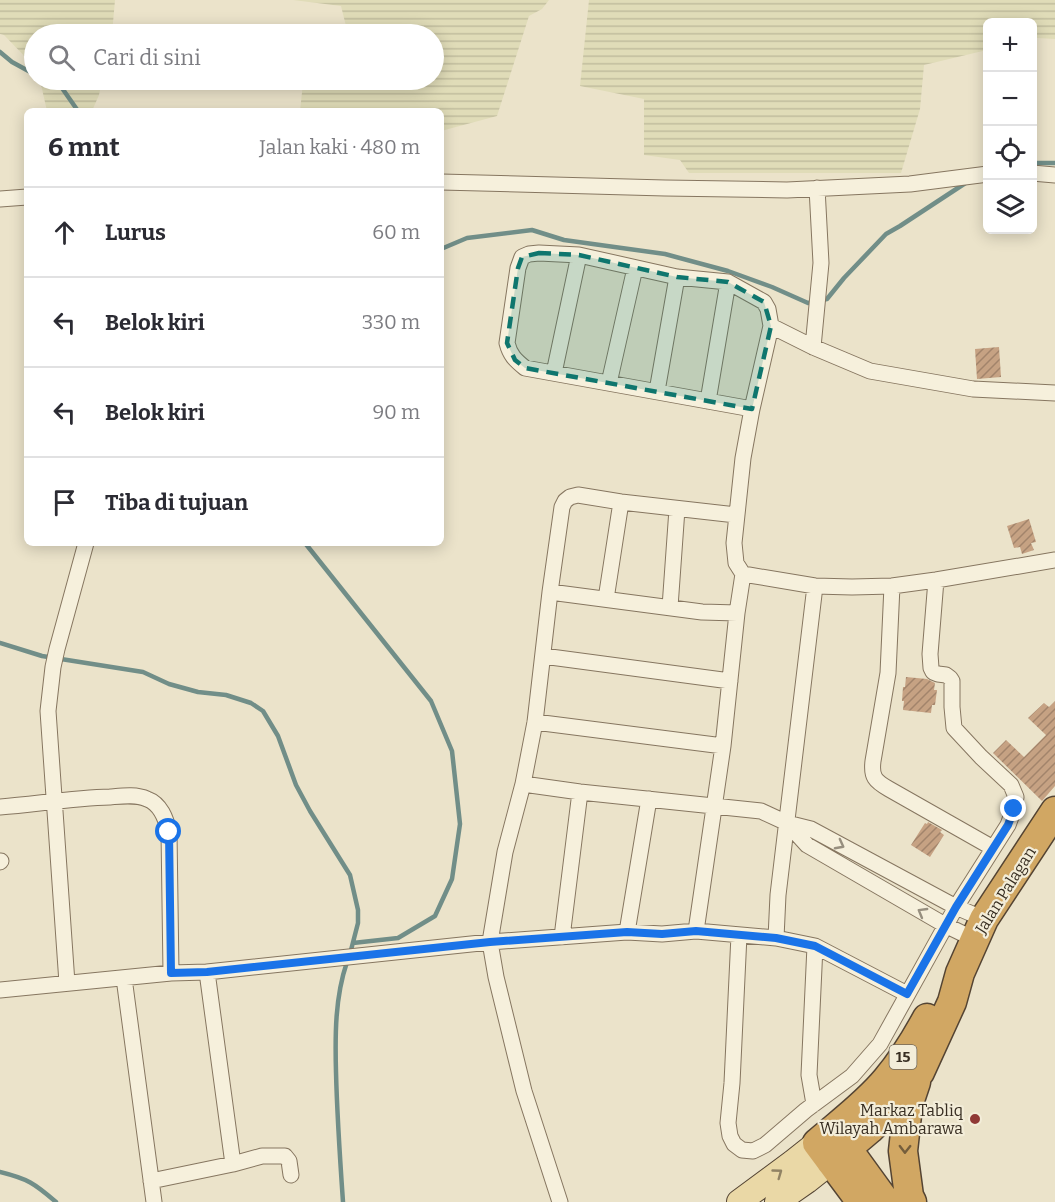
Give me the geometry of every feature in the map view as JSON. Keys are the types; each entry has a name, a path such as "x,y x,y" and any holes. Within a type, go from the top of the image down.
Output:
{"highway":[{"name":"Jalan Palagan","path":"832,1146 870,1129 893,1106 920,1072 952,1002 960,973 979,929 1055,811"},
{"name":"Jalan Palagan","path":"832,1146 860,1107 886,1081 914,1043 939,998 960,973"},
{"name":"15","path":"912,1202 909,1196 903,1151 908,1106 920,1072"},
{"path":"832,1146 861,1202"},
{"path":"832,1146 886,1202"}],"main road":[{"name":"Jalan Palagan","path":"739,1202 794,1162 832,1146"},
{"name":"Jalan Palagan","path":"777,1202 807,1181 832,1146"}],"street":[{"path":"1037,173 1055,175"},
{"path":"444,182 787,190 910,184 983,175"},
{"path":"813,347 821,263 817,188"},
{"path":"0,199 24,197"},
{"path":"696,931 723,746 743,574 736,562 734,543 736,515 752,409 771,326 768,309 764,302 728,282 677,277 579,255 529,254 522,257 518,268 507,343 509,352 525,368 752,409"},
{"path":"554,374 579,255"},
{"path":"609,383 635,268"},
{"path":"657,391 677,277"},
{"path":"708,401 728,282"},
{"path":"771,326 813,347 870,370 974,389 1055,393"},
{"path":"560,1202 524,1091 496,977 490,942 505,852 523,784 535,722 562,507 570,497 578,495 736,515"},
{"path":"606,599 621,502"},
{"path":"670,607 677,509"},
{"path":"67,983 48,711 53,667 85,546"},
{"path":"743,574 815,585 892,586 1055,560"},
{"path":"739,935 728,1123 734,1144 742,1150 753,1151 765,1145 852,1076 880,1044 945,925 1008,825 1014,809 1016,797 1011,785 954,728 952,681 946,675 933,672 931,668 936,580"},
{"path":"776,938 778,895 815,585"},
{"path":"892,586 888,673 873,761 873,774 875,779 889,789 993,848"},
{"path":"550,592 702,612 737,613"},
{"path":"543,656 730,681"},
{"path":"535,722 723,746"},
{"path":"523,784 761,811 787,823 811,829 956,907 979,929"},
{"path":"562,937 580,792"},
{"path":"0,807 31,805 54,800 131,796 148,799 160,809 169,832 171,973"},
{"path":"627,932 649,799"},
{"path":"787,823 807,845 945,925 979,929"},
{"path":"0,990 171,973 207,972 490,942 627,932 662,934 696,931 776,938 815,946 907,994"},
{"path":"814,1104 809,1075 815,946"},
{"path":"207,972 233,1164"},
{"path":"124,978 154,1202"},
{"path":"151,1181 262,1156 285,1156 289,1161 291,1175"}],"highlighted area":[{"path":"539,253 579,255 677,277 728,282 764,302 771,326 752,409 525,368 515,360 507,343 518,268 522,257"}],"shaded area":[{"path":"0,0 115,0 113,24 24,24 24,56 4,35 0,34"},
{"path":"293,0 549,0 542,9 529,16 497,116 444,130 444,108 300,108 302,90 444,90 444,24 346,24 341,6"},
{"path":"589,0 1055,0 1055,39 1037,38 1037,18 983,18 983,51 924,65 920,109 901,173 689,173 680,160 644,155 644,99 580,86"},
{"path":"42,90 100,90 93,108 46,108"}],"building":[{"path":"999,347 1001,377 977,379 975,349"},
{"path":"1029,519 1036,542 1031,543 1034,550 1022,554 1020,547 1014,548 1007,526"},
{"path":"906,677 927,679 935,683 934,690 937,690 935,705 932,705 931,713 903,710 903,687 905,687"},
{"path":"1055,701 1055,786 1042,801 993,753 1006,740 1024,757 1046,735 1028,718 1044,703 1049,707"},
{"path":"928,822 942,830 940,832 944,835 930,857 911,845 925,823"}],"waterway":[{"path":"0,52 24,69"},
{"path":"63,90 76,108"},
{"path":"1037,163 1055,163"},
{"path":"822,300 827,299 886,234 967,182"},
{"path":"444,248 467,238 532,230 564,240 665,254 728,271 808,303 813,302"},
{"path":"307,546 431,701 452,751 460,824 452,879 435,916 398,938 353,943"},
{"path":"0,643 42,656 143,672 169,684 198,692 226,695 251,703 263,711 278,736 296,785 350,875 358,910 358,923 350,954"},
{"path":"343,1202 336,1044 338,1002 347,962"},
{"path":"0,1172 30,1182 56,1202"}],"place":[{"name":"Markaz Tabliq Wilayah Ambarawa","path":"975,1119"}],"route":[{"path":"169,832 171,973 207,972 490,942 627,932 662,934 696,931 776,938 815,946 907,994 956,907 1008,825 1014,809"}]}
